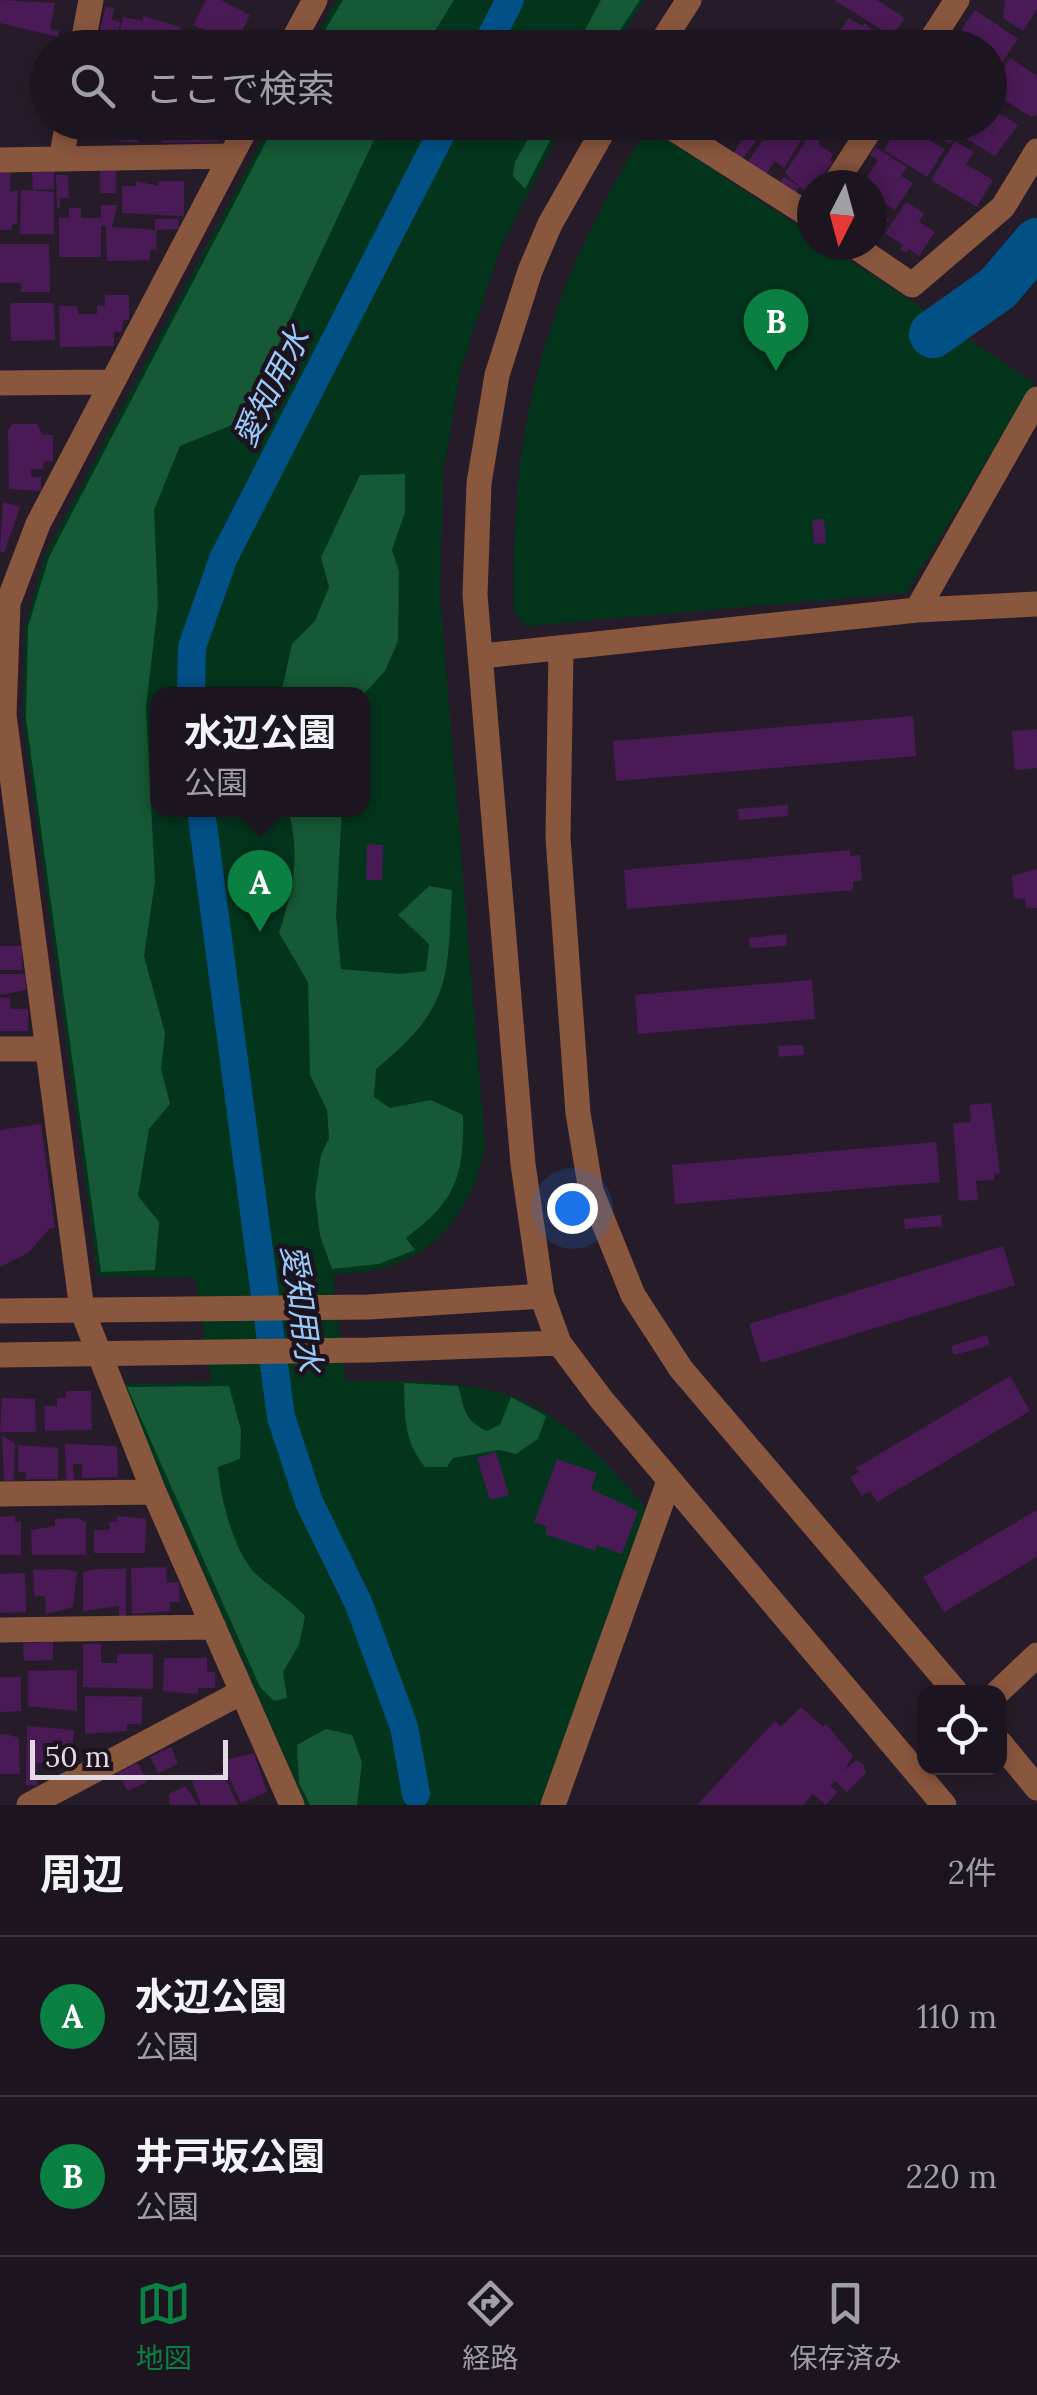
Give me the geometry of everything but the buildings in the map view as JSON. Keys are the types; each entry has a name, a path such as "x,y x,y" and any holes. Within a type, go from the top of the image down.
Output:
{"street":[{"path":"86,30 92,0"},
{"path":"299,30 315,0"},
{"path":"670,30 690,0"},
{"path":"938,30 958,0"},
{"path":"61,158 64,140"},
{"path":"240,140 38,524 4,603 4,714 9,825 47,1049 82,1310 96,1354 154,1492 292,1805"},
{"path":"597,140 571,182 544,240 497,375 479,483 475,596 523,1164 542,1296 559,1342 669,1480 944,1805"},
{"path":"692,140 797,207"},
{"path":"844,170 864,140"},
{"path":"875,260 912,285 1002,207 1037,150"},
{"path":"0,160 232,156"},
{"path":"0,383 112,382"},
{"path":"917,610 1037,399"},
{"path":"482,656 917,610 1037,604"},
{"path":"561,648 558,838 578,1113 591,1191 634,1296 681,1370 950,1685"},
{"path":"0,1049 47,1049"},
{"path":"0,1311 324,1308 542,1296"},
{"path":"0,1355 330,1351 559,1342"},
{"path":"553,1805 669,1480"},
{"path":"0,1494 154,1492"},
{"path":"0,1630 214,1628"},
{"path":"1005,1685 1037,1655"},
{"path":"30,1805 242,1692"},
{"path":"1007,1752 1037,1788"}],"green space":[{"path":"336,0 645,0 625,30 320,30"},
{"path":"343,0 454,0 435,30 325,30"},
{"path":"601,0 640,0 620,30 585,30"},
{"path":"262,140 555,140 501,247 460,372 443,474 440,596 485,1146 473,1188 437,1239 401,1262 333,1275 346,1381 444,1383 516,1398 577,1436 646,1508 541,1805 306,1805 121,1384 211,1382 195,1278 98,1276 23,718 25,627 45,555"},
{"path":"267,140 374,140 242,421 180,446 154,510 158,605 146,707 155,882 144,956 165,1033 161,1069 170,1104 149,1129 138,1196 159,1222 155,1270 101,1272 26,718 28,627 49,557"},
{"path":"527,140 550,140 525,189 513,176 515,162"},
{"path":"640,140 668,140 797,225 797,260 850,260 1034,383 906,593 526,626 514,611 514,542 528,417 560,300 584,243"},
{"path":"405,474 405,512 392,550 399,571 398,641 385,671 370,687 283,687 292,644 315,621 329,587 321,557 360,475"},
{"path":"290,817 342,817 336,915 341,969 399,974 426,971 429,944 398,915 429,886 452,890 449,948 440,991 419,1028 376,1069 374,1097 390,1108 431,1100 463,1115 459,1171 437,1211 406,1238 415,1250 379,1264 332,1269 320,1236 315,1194 321,1155 329,1138 327,1110 310,1075 308,982 279,933 294,872"},
{"path":"404,1383 458,1386 469,1418 487,1431 500,1425 511,1397 546,1416 538,1439 516,1454 499,1450 453,1458 447,1467 425,1467 409,1437"},
{"path":"229,1386 241,1430 240,1459 218,1467 230,1524 249,1566 305,1616 299,1645 283,1672 287,1698 274,1701 260,1687 127,1387"},
{"path":"326,1729 352,1735 362,1762 357,1805 310,1805 299,1783 297,1745"}],"waterway":[{"name":"愛知用水","path":"494,30 510,0"},
{"name":"愛知用水","path":"191,687 192,647 223,559 438,140"},
{"path":"933,334 998,288 1037,242"},
{"name":"愛知用水","path":"202,817 281,1417 309,1502 358,1602 404,1727 416,1794"}],"place":[{"name":"井戸坂公園","path":"776,371"},
{"name":"水辺公園","path":"260,932"}]}
